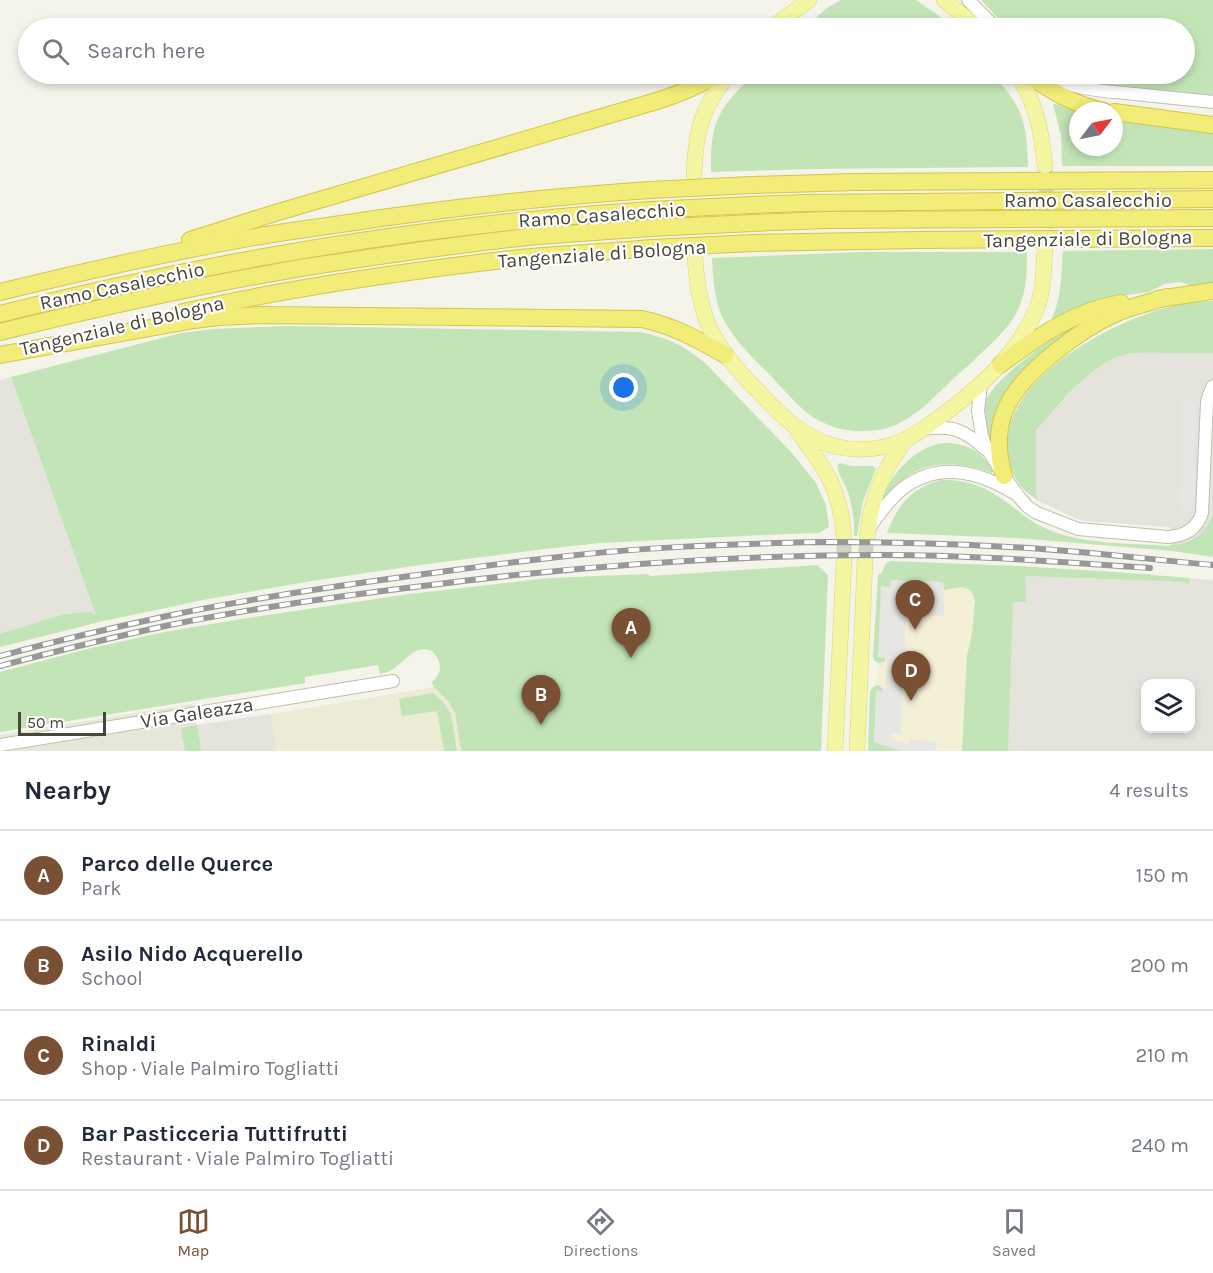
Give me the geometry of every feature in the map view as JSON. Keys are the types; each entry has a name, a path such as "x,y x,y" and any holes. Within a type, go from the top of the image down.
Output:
{"highway":[{"path":"108,266 286,210 660,100 700,84"},
{"path":"1042,84 1072,102"},
{"path":"1123,113 1213,124"},
{"path":"0,292 108,266 249,238 486,204 650,190 751,185 1213,180"},
{"name":"Ramo Casalecchio","path":"0,314 160,277 319,248 470,226 576,214 818,202 1213,199"},
{"name":"Ramo Casalecchio","path":"0,332 161,295 307,267 537,237 651,228 838,220 1213,218"},
{"name":"Tangenziale di Bologna","path":"0,354 207,306 284,291 511,260 652,248 753,243 1213,238"},
{"path":"1000,365 1030,342 1074,317 1105,307 1213,291"},
{"path":"1004,476 999,454 1000,429 1006,407 1025,379 1065,344 1095,324 1120,312 1167,297"},
{"path":"0,354 194,320 261,315 642,319 680,330 725,355"}],"main road":[{"path":"785,18 809,0"},
{"path":"944,0 958,3 970,18"},
{"path":"694,173 702,117 709,101 722,84"},
{"path":"1023,84 1036,110 1045,166"},
{"path":"695,258 703,313 709,328 725,355 745,378 778,412 817,439 832,446 878,448 898,443 924,429 981,384 1000,365 1026,330 1037,308 1045,251"},
{"path":"793,424 815,455 832,485 840,506 844,536"},
{"path":"868,533 872,507 881,482 891,461 906,439"},
{"path":"835,751 844,560"},
{"path":"857,751 865,560"}],"street":[{"path":"958,3 981,18"},
{"path":"1070,84 1103,91 1213,102"},
{"path":"981,384 978,411 982,436 989,453 1028,507 1077,529 1167,537 1181,535 1191,530 1200,519 1204,506 1207,402 1213,386"},
{"path":"924,429 949,427 958,430 969,435 989,453"},
{"path":"868,533 902,489 936,473 948,471 969,473 1001,486 1019,497"},
{"name":"Via Galeazza","path":"0,745 393,681"}],"shaded area":[{"path":"1139,353 1213,353 1213,549 1170,546 1170,527 1077,519 1041,502 1036,496 1036,430 1096,368 1111,359"},
{"path":"11,377 99,622 0,647 0,380"},
{"path":"1181,400 1196,402 1194,502 1190,512 1178,511"},
{"path":"1025,576 1189,584 1189,578 1213,580 1213,751 964,751 979,583"},
{"path":"891,580 943,582 944,616 906,615 901,733 892,734 895,740 909,744 910,740 935,741 937,744 935,751 901,751 874,742 876,691 885,691 887,658 878,657 881,586 890,587"},
{"path":"979,583 964,751 901,751 874,742 881,586"},
{"path":"435,687 455,713 461,751 277,751 271,714"},
{"path":"193,704 201,751 0,751 0,735"},
{"path":"271,714 277,751 201,751 197,725"}],"green space":[{"path":"841,0 916,0 941,18 816,18"},
{"path":"981,0 1213,0 1213,98 1106,87 1097,84 1195,84 1195,18 998,18"},
{"path":"745,84 1001,84 1011,96 1021,116 1026,138 1028,167 711,172 712,140 715,128 732,96"},
{"path":"1053,104 1069,109 1069,156 1123,156 1123,120 1213,132 1213,166 1062,166 1061,135"},
{"path":"1213,249 1213,283 1192,286 1181,282 1164,284 1149,292 1088,303 1055,319 1052,318 1059,293 1063,251"},
{"path":"863,252 1027,252 1027,271 1021,302 1000,335 925,406 898,424 887,428 853,431 830,426 810,415 741,345 720,312 713,279 712,258"},
{"path":"1213,301 1213,353 1133,353 1112,359 1100,366 1076,386 1036,430 1036,496 1041,502 1022,488 1015,477 1008,455 1009,427 1021,401 1041,377 1096,337 1127,322 1181,304"},
{"path":"288,326 639,332 666,339 705,363 791,452 816,483 826,505 829,527 819,533 600,543 427,564 208,599 99,622 0,647 0,634 65,614 89,612 96,615 11,377 181,333 212,329"},
{"path":"1075,326 1003,397 994,421 992,445 983,415 988,395 1023,361 1052,339"},
{"path":"942,443 958,444 972,449 989,464 992,473 960,465 931,466 905,478 880,502 896,473 912,457 931,446"},
{"path":"840,463 852,466 873,466 876,469 863,501 857,536 854,536 853,514 848,492 838,471"},
{"path":"942,480 959,481 983,488 1041,526 1061,534 1092,541 1169,546 1184,543 1202,533 1213,514 1213,557 1173,551 1017,538 887,533 901,506 914,492"},
{"path":"891,561 1130,573 1189,578 1189,584 1025,576 1026,602 1013,602 1008,751 962,751 967,656 975,600 971,591 966,588 944,590 943,582 891,581 879,657 886,658 884,662 879,663 873,657 878,574 881,574 886,563"},
{"path":"817,565 828,575 821,751 461,751 455,713 448,701 434,688 432,682 439,671 438,659 432,651 424,649 418,650 388,672 380,674 378,665 305,677 305,683 0,732 0,672 164,632 409,594 549,578 646,574 651,576"},
{"path":"878,685 884,692 877,691 874,742 901,751 868,751 870,691"},
{"path":"433,693 444,703 451,714 457,751 444,751 437,711 402,716 399,699"},
{"path":"197,725 201,751 185,751 181,728"}],"tunnel":[{"path":"1045,170 1047,210 1045,251"},
{"path":"844,536 844,560"},
{"path":"865,560 867,536"}],"railway":[{"path":"0,656 146,621 258,599 497,564 618,551 820,542 903,543 1085,552 1213,565"},
{"path":"0,666 85,644 265,608 480,579 595,567 768,557 916,555 1150,568"}],"place":[{"name":"Rinaldi","path":"915,630"},
{"name":"Parco delle Querce","path":"631,658"},
{"name":"Bar Pasticceria Tuttifrutti","path":"911,701"},
{"name":"Asilo Nido Acquerello","path":"541,725"}]}
